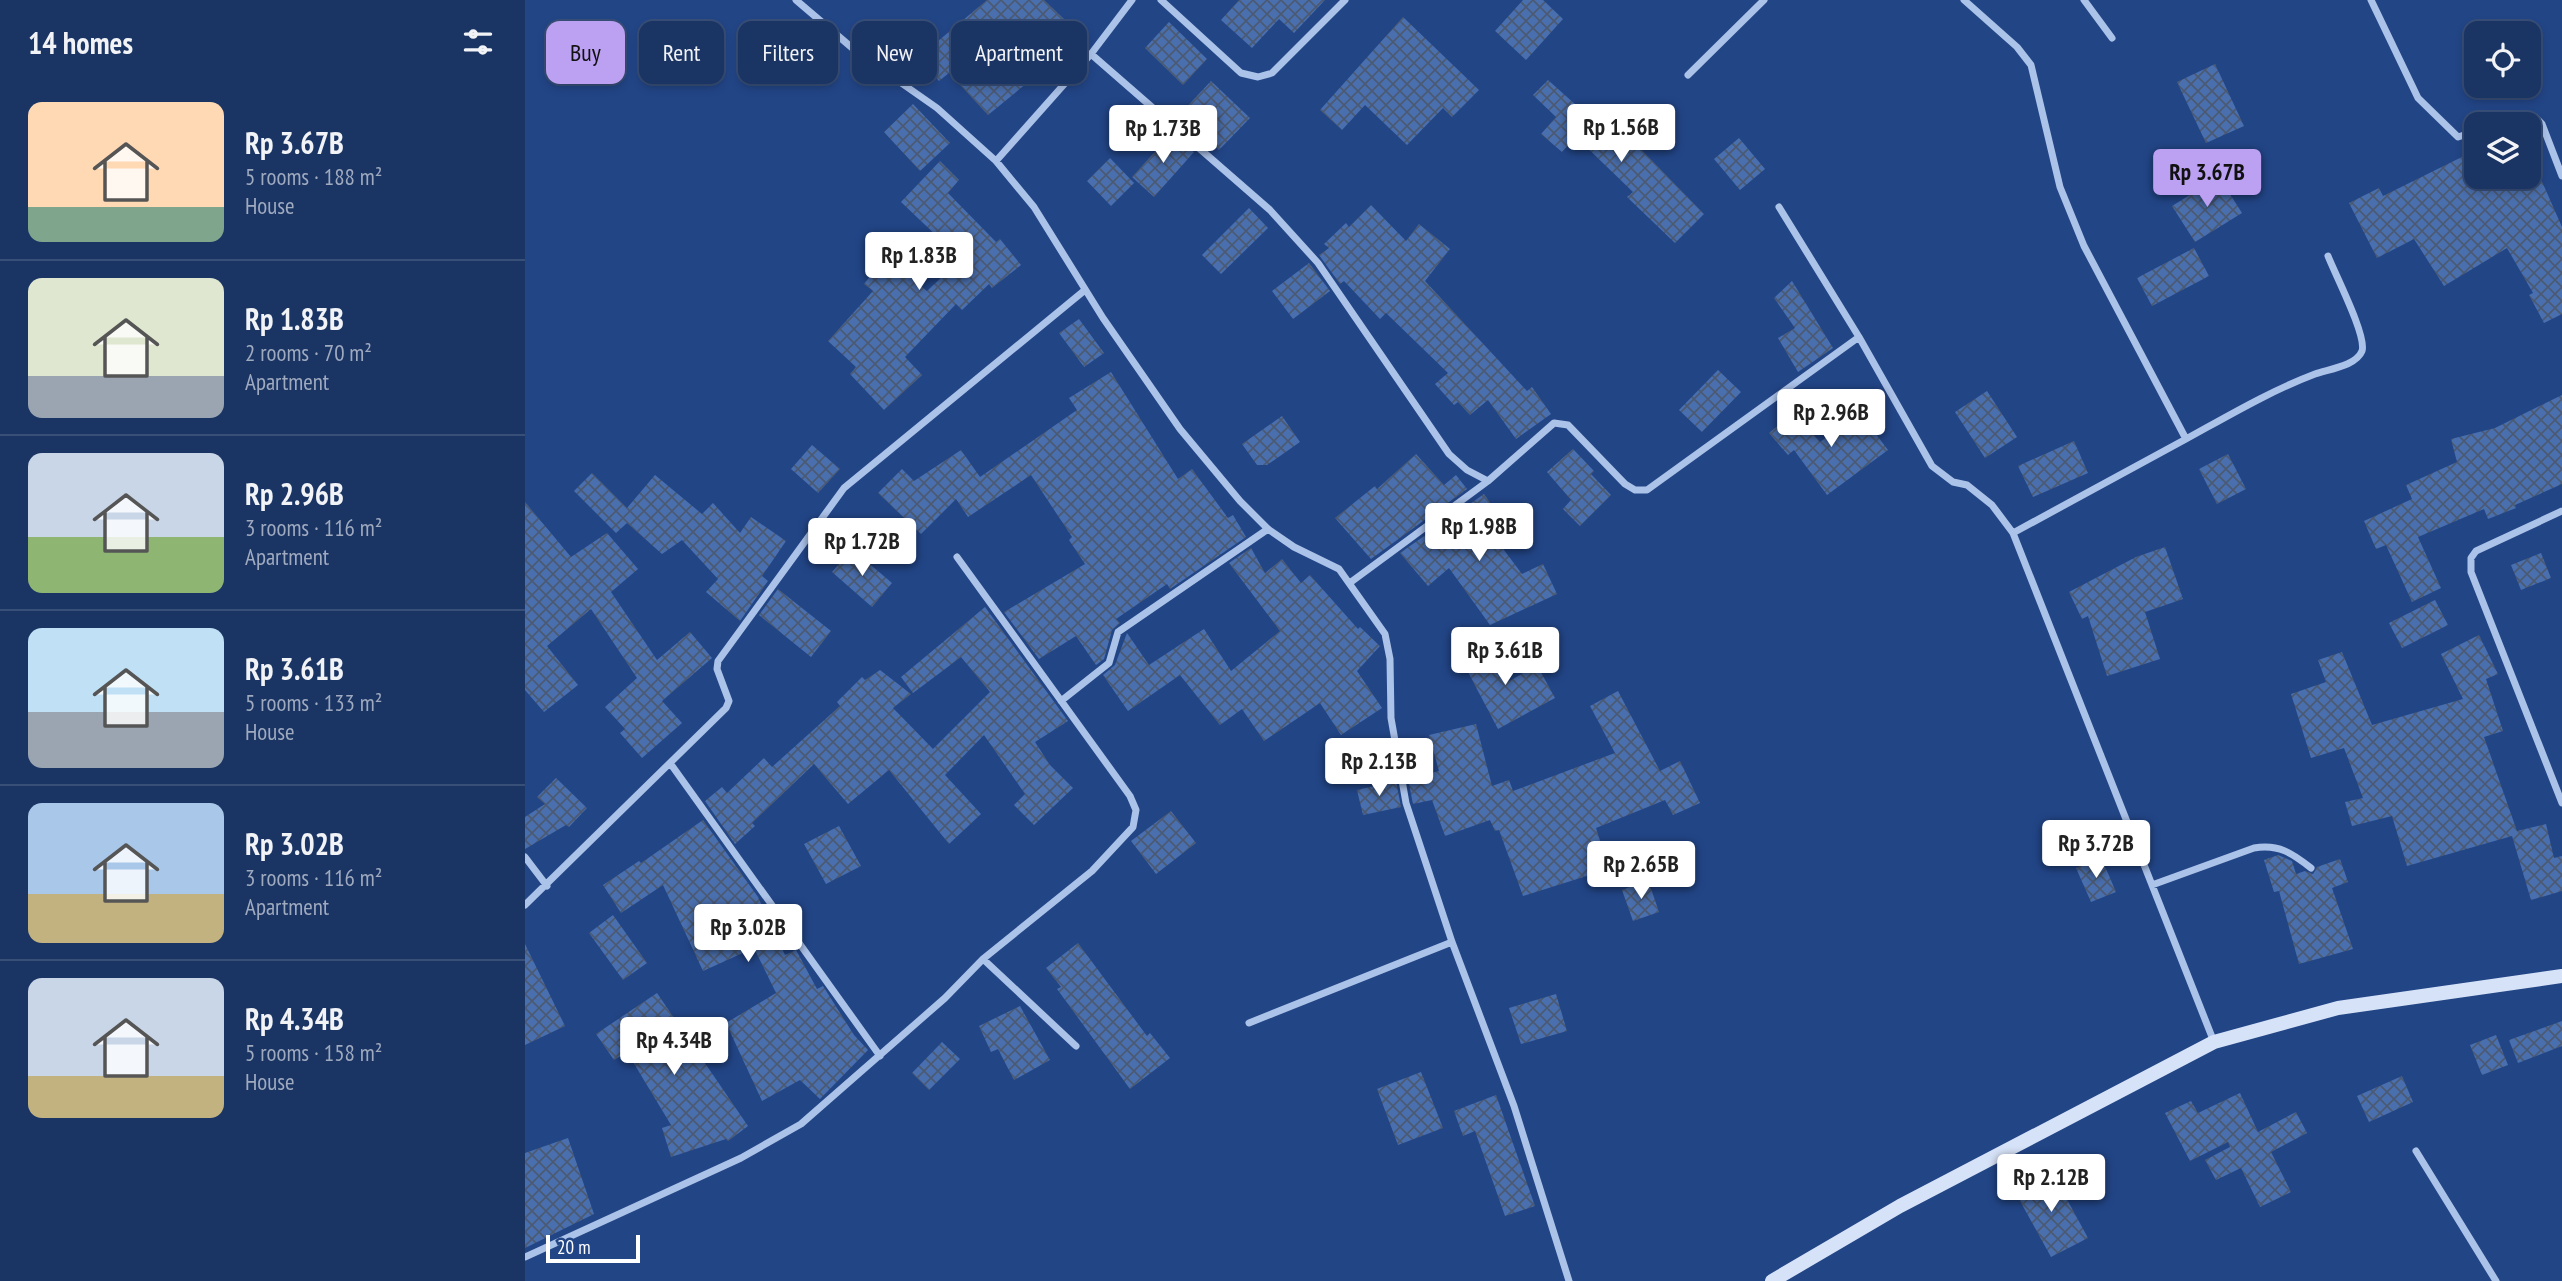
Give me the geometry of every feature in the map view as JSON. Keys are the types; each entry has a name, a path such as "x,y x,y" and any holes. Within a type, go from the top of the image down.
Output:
{"street":[{"path":"796,0 857,52 937,108 996,161 1034,207 1085,290 1180,429 1240,501 1268,529 1339,569 1351,582 1385,634 1390,659 1391,718 1406,803 1452,942 1514,1106 1569,1281"},
{"path":"996,161 1091,54 1132,0"},
{"path":"1161,0 1241,73 1258,77 1272,74 1345,0"},
{"path":"1688,75 1764,0"},
{"path":"1964,0 2017,47 2031,65 2060,187 2084,246 2186,439"},
{"path":"2084,0 2112,38"},
{"path":"2371,0 2418,98 2458,137 2464,135"},
{"path":"1091,54 1271,210 1318,263 1449,454 1467,470 1488,481"},
{"path":"2541,123 2562,176"},
{"path":"1779,207 1859,337 1932,466 1953,482 1967,485 1993,505 2013,533 2214,1042"},
{"path":"2013,533 2289,384 2349,363 2361,354 2363,348 2360,332 2328,256"},
{"path":"525,905 728,705 728,695 717,669 718,660 843,488 1085,290"},
{"path":"1351,582 1488,481 1544,430 1561,422 1568,425 1625,484 1635,490 1647,490 1859,337"},
{"path":"2562,511 2476,551 2471,558 2471,572 2562,803"},
{"path":"1061,701 1108,663 1118,632 1268,529"},
{"path":"525,1257 741,1158 801,1124 945,998 983,959 1092,871 1126,837 1136,821 1136,810 1130,796 957,557"},
{"path":"670,763 880,1056"},
{"path":"2152,885 2254,848 2270,845 2286,850 2312,868"},
{"path":"525,857 547,886"},
{"path":"1249,1023 1452,942"},
{"path":"983,959 1076,1046"},
{"path":"1772,1281 1900,1206 2214,1042 2338,1008 2562,976"},
{"path":"2416,1151 2432,1172 2496,1281"}],"building":[{"path":"987,0 1044,0 1066,21 962,21"},
{"path":"1239,0 1325,0 1294,33 1279,19 1252,48 1221,20"},
{"path":"1523,0 1543,0 1563,19 1526,60 1495,31"},
{"path":"1403,17 1479,90 1452,117 1443,108 1407,145 1365,105 1342,130 1320,110"},
{"path":"1169,22 1207,59 1183,85 1145,48"},
{"path":"951,30 951,75 949,73 939,81 937,79 937,42"},
{"path":"2215,64 2244,126 2206,143 2177,82"},
{"path":"1548,80 1622,146 1630,138 1704,214 1675,243 1627,197 1633,192 1576,137 1562,152 1541,134 1556,117 1533,95"},
{"path":"1211,81 1250,118 1219,150 1206,138 1202,143 1180,123 1185,118 1181,113"},
{"path":"959,84 1026,84 988,115"},
{"path":"913,104 950,143 920,171 884,132"},
{"path":"1172,133 1194,152 1154,197 1132,177"},
{"path":"1739,138 1765,169 1740,190 1714,159"},
{"path":"2464,156 2464,189 2541,189 2541,179 2562,227 2562,314 2544,323 2529,295 2533,293 2507,248 2444,286 2414,239 2377,258 2349,203 2379,188 2383,196"},
{"path":"1110,158 1134,183 1111,206 1087,181"},
{"path":"940,161 959,180 948,193 996,242 1000,239 1021,265 992,288 989,284 962,310 956,304 905,357 922,375 884,410 850,374 856,367 828,341 873,291 864,284 885,257 927,291 961,259 901,202"},
{"path":"2219,177 2242,213 2195,242 2172,206"},
{"path":"1371,205 1406,241 1419,224 1450,249 1425,281 1527,391 1532,387 1551,414 1516,439 1488,400 1470,415 1458,402 1454,405 1435,384 1448,373 1386,313 1380,319 1344,281 1340,284 1319,255 1329,248 1324,244 1346,223 1349,227"},
{"path":"1249,208 1268,228 1221,274 1202,255"},
{"path":"2194,248 2209,276 2152,306 2137,278"},
{"path":"1309,263 1330,291 1293,319 1272,291"},
{"path":"1792,281 1833,348 1798,372 1778,338 1795,328 1774,298"},
{"path":"1079,319 1104,353 1084,367 1059,333"},
{"path":"1718,370 1741,392 1702,432 1679,410"},
{"path":"1111,372 1178,479 1192,469 1228,518 1233,515 1246,537 1170,589 1167,584 1116,619 1120,623 1112,630 1104,659 1096,665 1076,636 1039,659 1004,612 1085,564 1069,540 1072,537 1031,475 968,517 956,499 921,534 878,493 902,469 914,481 961,450 980,477 1077,410 1069,398"},
{"path":"1987,391 2017,437 1985,458 1955,412"},
{"path":"2562,395 2562,484 2488,519 2484,509 2418,537 2441,588 2412,602 2386,545 2376,549 2364,521 2412,499 2406,485 2457,462 2451,439 2495,428"},
{"path":"1795,412 1820,442 1860,413 1888,450 1827,495 1794,450 1788,455 1769,433"},
{"path":"1282,416 1300,442 1267,465 1257,465 1242,444"},
{"path":"2074,441 2088,473 2033,497 2018,466"},
{"path":"812,445 840,469 818,493 791,469"},
{"path":"1573,449 1594,471 1591,474 1611,495 1580,526 1563,509 1571,500 1547,472"},
{"path":"1416,454 1444,485 1456,475 1467,489 1371,559 1335,518 1375,486 1377,489"},
{"path":"2228,454 2246,489 2217,504 2199,469"},
{"path":"592,473 627,508 655,475 702,514 713,503 740,533 751,517 786,541 762,576 768,581 740,621 706,592 718,579 682,540 662,554 627,523 616,533 574,491"},
{"path":"1484,494 1505,524 1492,534 1522,574 1543,564 1557,594 1490,625 1449,568 1428,586 1400,553"},
{"path":"525,502 571,557 607,533 638,569 611,592 657,660 690,632 712,658 662,701 682,723 642,758 620,733 625,729 605,707 637,678 591,609 547,646 578,685 544,712 525,690"},
{"path":"2165,547 2183,599 2145,612 2160,659 2107,676 2088,616 2082,619 2069,592 2136,557"},
{"path":"1251,548 1265,573 1282,559 1301,583 1310,575 1358,629 1360,627 1380,646 1357,671 1382,708 1341,735 1320,703 1264,741 1242,709 1220,725 1180,675 1128,711 1103,675 1115,665 1127,633 1149,665 1204,629 1231,671 1280,631 1229,563"},
{"path":"852,549 892,583 872,607 832,572"},
{"path":"2541,553 2551,578 2521,590 2511,565"},
{"path":"778,589 831,631 811,657 759,615"},
{"path":"2435,600 2448,625 2402,648 2389,623"},
{"path":"985,607 1068,721 1035,742 1050,765 1073,788 1034,825 1014,805 1025,794 984,735 945,775 981,814 949,844 889,770 848,804 814,764 752,823 755,826 735,844 705,801 722,787 727,793 764,758 772,767 840,706 837,702 862,677 865,680 880,670 911,694 893,708 933,749 990,692 961,657 913,693 901,677"},
{"path":"2479,635 2498,674 2486,679 2503,731 2484,737 2517,831 2546,824 2554,858 2562,856 2562,891 2531,900 2512,836 2407,866 2392,816 2352,826 2345,802 2363,798 2344,748 2311,758 2291,694 2326,682 2318,660 2342,652 2372,725 2463,699 2441,654"},
{"path":"1485,642 1506,683 1537,665 1555,698 1498,729 1459,655"},
{"path":"1618,691 1660,771 1680,761 1700,803 1673,815 1665,800 1596,828 1609,869 1523,896 1499,830 1495,831 1490,820 1445,836 1432,800 1413,804 1408,779 1439,771 1429,735 1476,724 1492,786 1509,780 1513,791 1615,753 1590,706"},
{"path":"556,778 587,808 569,827 566,825 525,849 525,817 545,804 537,797"},
{"path":"1396,781 1401,807 1363,815 1357,790"},
{"path":"1171,811 1196,843 1156,874 1131,841"},
{"path":"703,820 758,897 785,955 796,950 817,989 823,986 854,1035 868,1050 820,1099 800,1080 762,1101 726,1023 776,993 754,948 703,971 663,885 621,913 603,885 639,861 641,863"},
{"path":"839,826 861,866 826,884 804,844"},
{"path":"2278,855 2292,861 2296,874 2305,871 2313,874 2317,867 2340,859 2348,882 2332,888 2353,949 2299,964 2279,891 2274,892 2264,860"},
{"path":"2101,857 2116,892 2091,902 2076,868"},
{"path":"1648,880 1659,912 1633,921 1622,890"},
{"path":"613,915 647,963 623,980 589,933"},
{"path":"1078,943 1147,1036 1150,1033 1170,1058 1130,1089 1057,989 1061,987 1046,968"},
{"path":"525,944 565,1026 525,1045"},
{"path":"657,993 748,1126 728,1141 726,1139 671,1157 662,1128 671,1125 627,1052 614,1060 596,1034"},
{"path":"1556,994 1567,1031 1521,1044 1509,1008"},
{"path":"1020,1006 1050,1060 1014,1080 998,1049 991,1052 979,1026"},
{"path":"2562,1021 2562,1046 2518,1063 2509,1040"},
{"path":"2496,1035 2508,1065 2482,1075 2470,1045"},
{"path":"942,1042 960,1059 929,1090 912,1073"},
{"path":"1421,1072 1443,1128 1398,1145 1377,1089"},
{"path":"2402,1076 2413,1102 2369,1122 2357,1096"},
{"path":"2240,1093 2258,1132 2296,1112 2307,1133 2271,1152 2291,1192 2260,1207 2241,1168 2216,1180 2205,1160 2230,1147 2228,1142 2190,1161 2165,1113 2191,1101 2198,1113"},
{"path":"1496,1095 1535,1206 1505,1216 1475,1131 1463,1136 1454,1111"},
{"path":"568,1138 594,1214 525,1248 525,1153"},
{"path":"2051,1170 2088,1238 2051,1257 2014,1190"}]}
